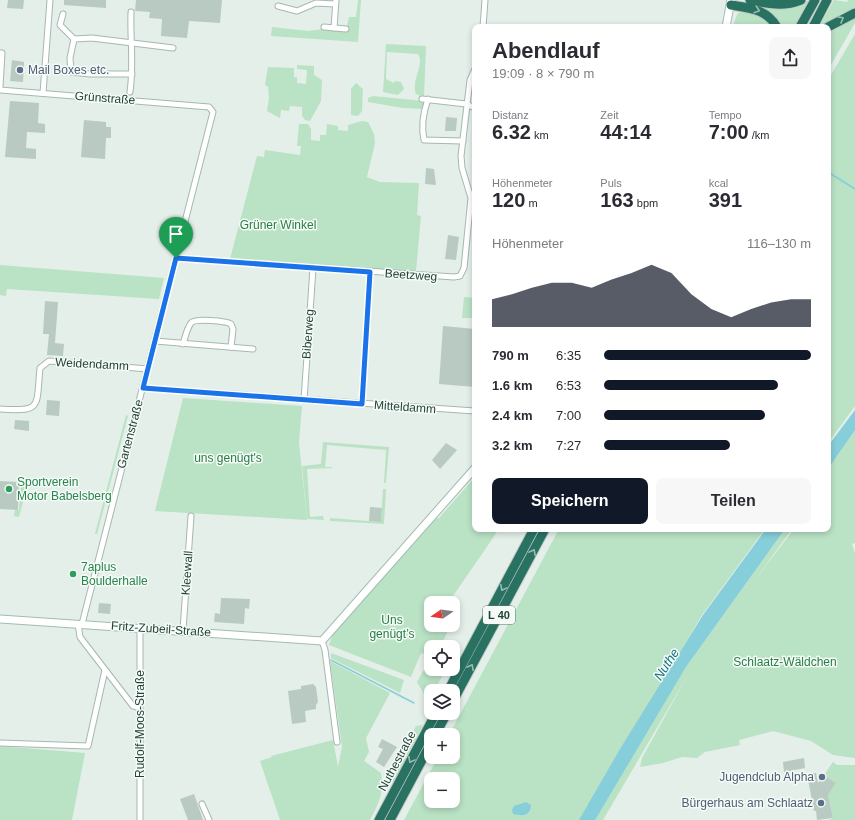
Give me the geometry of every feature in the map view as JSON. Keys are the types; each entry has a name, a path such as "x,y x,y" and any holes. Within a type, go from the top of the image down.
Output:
{"highway":[{"path":"750,0 776,5 790,4 801,0"},
{"path":"802,24 815,0"},
{"path":"815,24 827,0"},
{"path":"731,2 758,9 770,17 775,24"},
{"path":"831,25 855,13"},
{"name":"L 40","path":"452,684 532,532"},
{"name":"L 40","path":"460,688 543,532"},
{"name":"Nuthestraße","path":"380,820 432,720"},
{"name":"Nuthestraße","path":"390,820 424,756"}],"street":[{"path":"43,93 50,0"},
{"path":"483,24 485,0"},
{"path":"278,6 297,11 316,3 336,2 334,28"},
{"path":"727,24 731,2"},
{"path":"130,92 132,74 132,44 130,33 131,12"},
{"path":"63,14 60,25 74,39 92,38 173,48"},
{"path":"324,27 346,29"},
{"path":"74,39 70,58 71,72 90,74 132,74"},
{"path":"0,53 2,53 0,87"},
{"path":"428,99 423,115 422,131 424,140 462,141 466,104 472,76"},
{"name":"Grünstraße","path":"0,90 209,107"},
{"path":"422,99 466,104 472,107"},
{"name":"Gartenstraße","path":"80,624 212,120 213,112 209,107"},
{"name":"Beetzweg","path":"176,258 370,272 454,277 460,276 464,270 471,209 470,190 462,168 462,141"},
{"name":"Biberweg","path":"304,400 313,268"},
{"path":"362,404 370,272"},
{"path":"183,344 190,324 196,320 226,322 231,324 233,329 231,347"},
{"path":"154,341 253,349"},
{"name":"Weidendamm","path":"0,409 25,411 32,408 37,402 40,368 49,361 148,369"},
{"name":"Mitteldamm","path":"143,388 472,412"},
{"path":"337,742 325,650 322,641 472,471"},
{"name":"Kleewall","path":"183,630 191,516"},
{"name":"Fritz-Zubeil-Straße","path":"0,619 183,630 322,641"},
{"path":"80,624 80,637 133,706 140,708"},
{"name":"Rudolf-Moos-Straße","path":"140,628 140,820"},
{"path":"0,743 88,746 105,670"},
{"path":"202,804 209,820"}],"green space":[{"path":"358,0 361,0 358,42 271,36 272,27 308,31 324,29 346,31 349,17 356,17"},
{"path":"809,0 796,24 779,24 769,12 760,6 778,9 788,8"},
{"path":"834,0 847,2 848,0 855,0 855,9 842,13 824,24 821,24"},
{"path":"745,11 757,12 771,24 733,24 738,13"},
{"path":"855,18 855,23 831,65 831,31"},
{"path":"855,34 855,406 831,439 831,75"},
{"path":"386,44 426,46 424,97 416,94 415,88 420,63 418,54 387,52 386,79 394,83 395,81 401,82 404,89 398,95 383,92"},
{"path":"297,65 314,66 314,75 322,80 321,101 310,121 305,120 302,116 302,107 290,106 289,111 281,110 280,118 267,111 269,98 268,87 265,85 268,67 294,68 294,77 297,77 297,83 306,84 307,70 297,69"},
{"path":"356,83 363,89 362,111 358,116 351,115 351,89"},
{"path":"373,96 424,101 423,109 403,108 368,102 368,98"},
{"name":"Grüner Winkel","path":"362,121 368,122 374,134 375,143 367,177 380,182 419,183 417,215 421,216 416,271 408,272 230,259 257,156 264,157 265,150 300,155 301,146 297,146 299,124 308,124 311,129 311,140 320,141 320,135 326,135 327,124 338,126 338,130 348,131 348,125"},
{"path":"0,265 164,278 159,299 7,289 6,296 0,295"},
{"path":"464,297 472,298 472,318 462,318"},
{"name":"uns genügt's","path":"183,398 302,406 299,443 307,520 155,511"},
{"path":"126,415 128,416 97,534 95,534"},
{"name":"Schlaatz-Wäldchen","path":"855,430 855,543 852,544 855,553 855,758 833,755 811,741 773,731 739,740 740,745 705,752 697,758 682,757 663,763 640,767 642,758 688,675 603,820 594,820 686,667 783,532 790,532 755,580 792,532 831,532 831,465"},
{"path":"323,442 389,447 386,483 384,483 386,450 327,445 325,467 332,468 307,469 310,517 323,516 324,520 307,519 302,466 321,464"},
{"path":"21,478 29,479 19,517 14,516 15,510 19,510"},
{"name":"Uns genügt’s","path":"472,480 472,532 497,532 453,596 424,596 424,632 448,632 444,640 424,640 424,654 421,653 411,677 329,645 333,634 435,518 439,518"},
{"path":"383,489 386,489 384,524 330,521 330,518 381,522"},
{"path":"557,532 763,532 702,615 581,820 404,820 424,783 424,808 460,808 460,772 430,772 434,764 460,764 460,728 453,728 457,720 460,720 460,714"},
{"path":"331,653 404,680 400,693 331,658"},
{"path":"330,661 390,693 366,738 369,752 364,761 381,773 382,786 380,798 370,820 280,820 260,761 272,757 271,756 333,740 338,767 342,747"},
{"path":"423,671 424,676 442,676 438,684 424,684 424,694 417,682"},
{"path":"423,725 393,783 391,775 416,726"},
{"path":"0,746 85,753 72,820 0,820"},
{"path":"833,762 837,765 855,765 855,820 829,820 833,818 828,795 836,783 824,775"}],"water":[{"path":"855,410 855,430 831,465 831,442"},
{"path":"764,532 783,532 686,667 595,820 579,820 620,749 703,615"},
{"path":"526,802 531,805 527,814 513,814 512,810 514,806"}],"building":[{"path":"8,0 24,0 23,9 7,8"},
{"path":"64,0 106,0 106,8 64,5"},
{"path":"136,0 222,0 220,23 189,21 187,38 161,36 162,19 149,18 150,12 135,11"},
{"path":"12,60 24,62 23,82 10,81"},
{"path":"10,101 39,103 38,123 45,124 45,133 27,132 26,148 36,149 36,159 5,157"},
{"path":"446,117 457,118 456,131 445,131"},
{"path":"84,120 106,122 106,127 111,127 111,138 106,138 105,159 81,157"},
{"path":"426,168 434,169 436,185 425,184"},
{"path":"448,235 459,237 456,260 445,259"},
{"path":"45,301 58,302 55,343 64,344 63,356 47,355 49,334 43,334"},
{"path":"443,326 472,329 472,387 439,384"},
{"path":"47,400 60,401 59,416 46,415"},
{"path":"15,420 29,421 29,431 14,429"},
{"path":"446,443 457,450 440,469 432,460"},
{"name":"Sportverein Motor Babelsberg","path":"0,481 19,482 18,510 0,509"},
{"path":"370,507 382,508 381,522 369,521"},
{"path":"221,598 250,599 249,609 245,608 244,624 214,622 215,613 220,614"},
{"path":"99,603 111,604 110,614 98,613"},
{"path":"313,684 316,687 318,702 316,709 305,711 306,722 292,724 288,691 301,689 301,686"},
{"path":"382,739 397,747 384,767 376,762 383,749 378,747"},
{"path":"804,758 805,768 784,772 783,762"},
{"name":"Bürgerhaus am Schlaatz","path":"816,773 818,783 824,775 836,783 828,795 833,818 817,820 807,774"},
{"path":"194,794 203,820 188,820 180,799"}],"waterway":[{"path":"831,174 855,189"},
{"path":"331,660 414,703"}],"place":[{"name":"Mail Boxes etc.","path":"20,70"},
{"name":"Sportverein Motor Babelsberg","path":"9,489"},
{"name":"7aplus Boulderhalle","path":"73,574"},
{"name":"Jugendclub Alpha","path":"822,777"},
{"name":"Bürgerhaus am Schlaatz","path":"821,803"}],"route":[{"path":"176,258 370,272 362,404 143,388 176,258"}],"water label":[{"name":"Nuthe","path":"666,664"}]}
